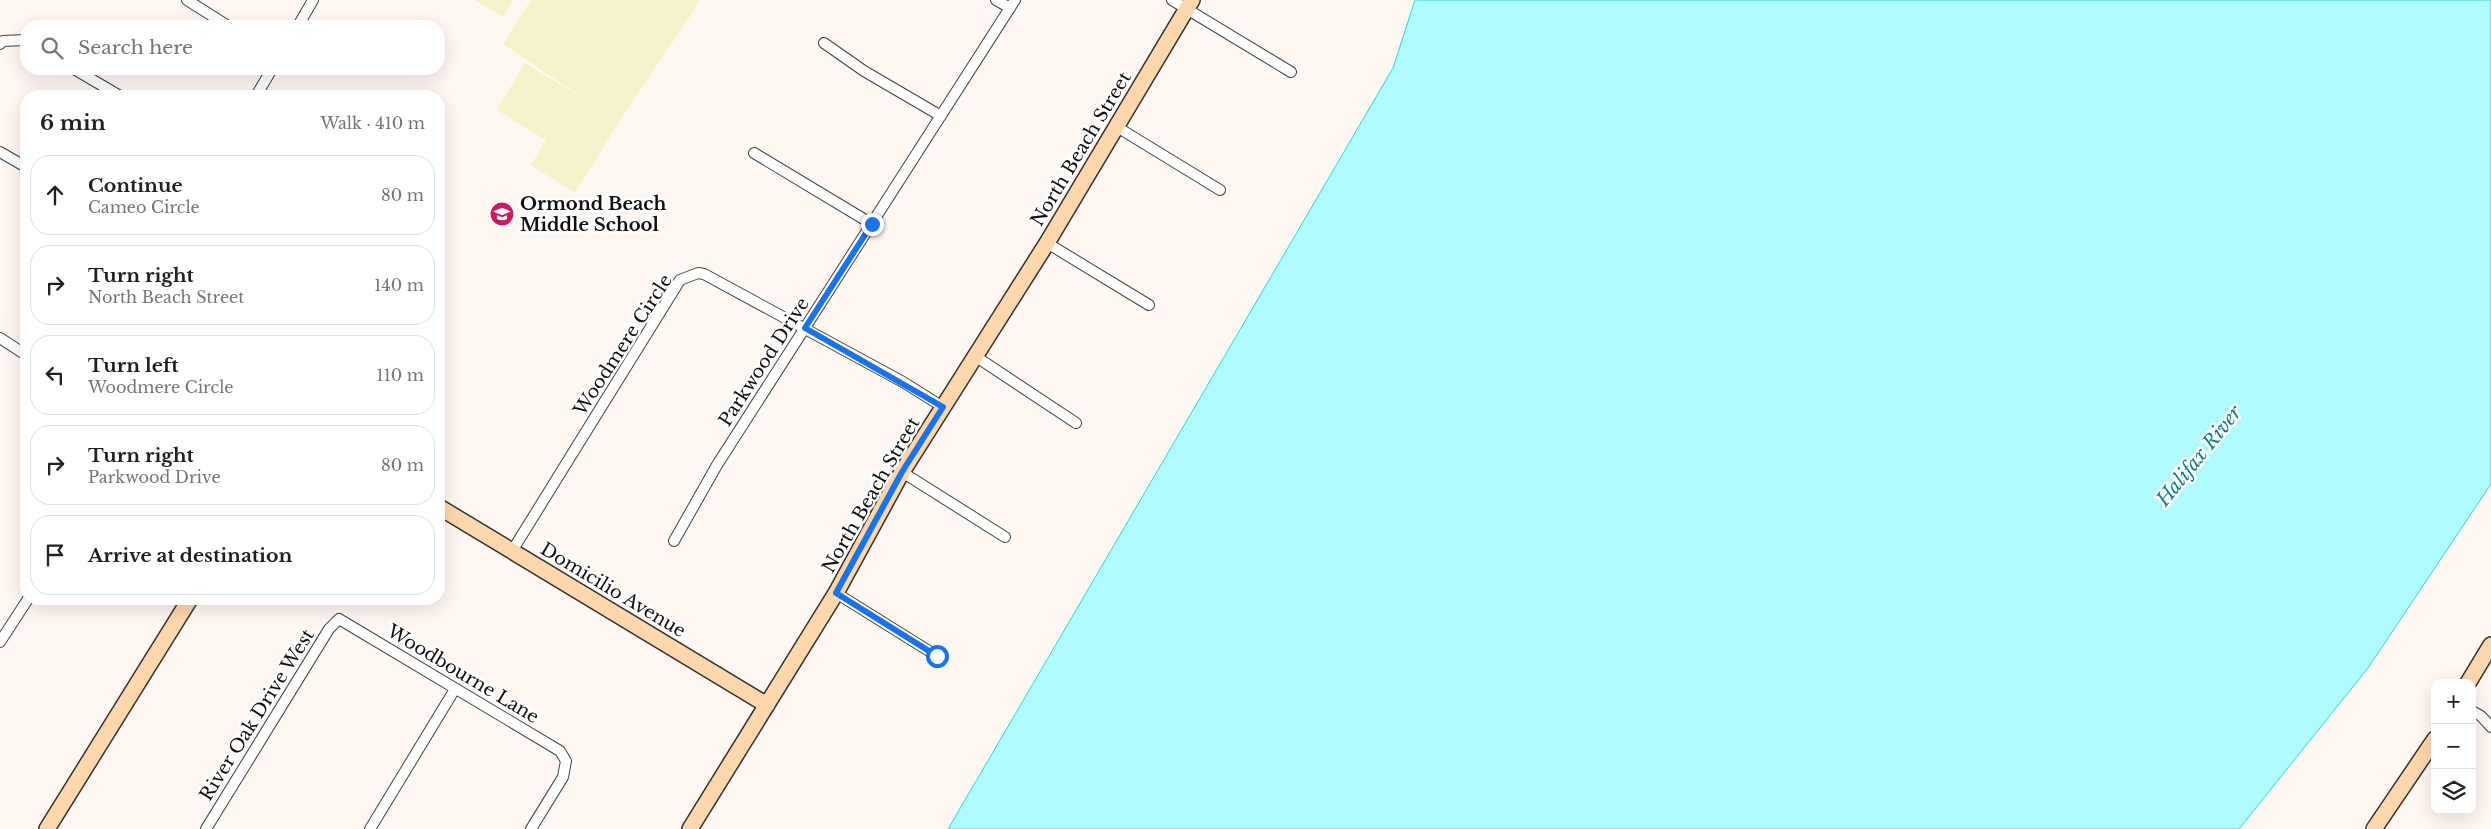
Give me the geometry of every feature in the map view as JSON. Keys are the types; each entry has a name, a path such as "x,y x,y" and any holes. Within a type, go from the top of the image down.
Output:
{"street":[{"path":"187,0 219,20"},
{"path":"301,20 313,0"},
{"path":"996,0 1012,4"},
{"path":"1172,0 1190,4 1291,72"},
{"name":"Parkwood Drive","path":"674,541 717,465 1012,4"},
{"name":"North Beach Street","path":"690,829 836,593 902,472 1047,243 1190,4"},
{"path":"0,44 3,41 20,40"},
{"path":"824,43 864,71 941,116"},
{"path":"84,75 110,90"},
{"path":"260,90 268,75"},
{"path":"1117,127 1220,190"},
{"path":"0,152 20,164"},
{"path":"754,153 872,224"},
{"path":"1047,243 1149,305"},
{"name":"Woodmere Circle","path":"512,551 680,280 698,273 704,274 805,328 943,407"},
{"path":"0,338 20,351"},
{"path":"976,356 1076,423"},
{"path":"902,472 1005,537"},
{"name":"Domicilio Avenue","path":"445,511 767,705"},
{"path":"836,593 937,656"},
{"path":"0,642 24,605"},
{"path":"50,828 186,605"},
{"name":"Woodbourne Lane","path":"339,619 560,751 566,761 564,777 531,829"},
{"name":"River Oak Drive West","path":"206,829 329,628 339,619"},
{"path":"2470,679 2491,645"},
{"path":"370,829 455,689"},
{"path":"2476,713 2491,727"},
{"path":"2374,829 2431,745"}],"green space":[{"path":"475,0 513,0 503,17"},
{"path":"531,0 701,0 619,122 575,193 531,165 546,140 497,110 525,63 595,106 503,44"}],"water":[{"name":"Halifax River","path":"1415,0 2491,0 2491,484 2368,668 2239,829 948,829 1393,68"}],"place":[{"name":"Ormond Beach Middle School","path":"502,214"}],"route":[{"path":"872,224 805,328 903,382 943,407 902,472 836,593 937,656"}]}
